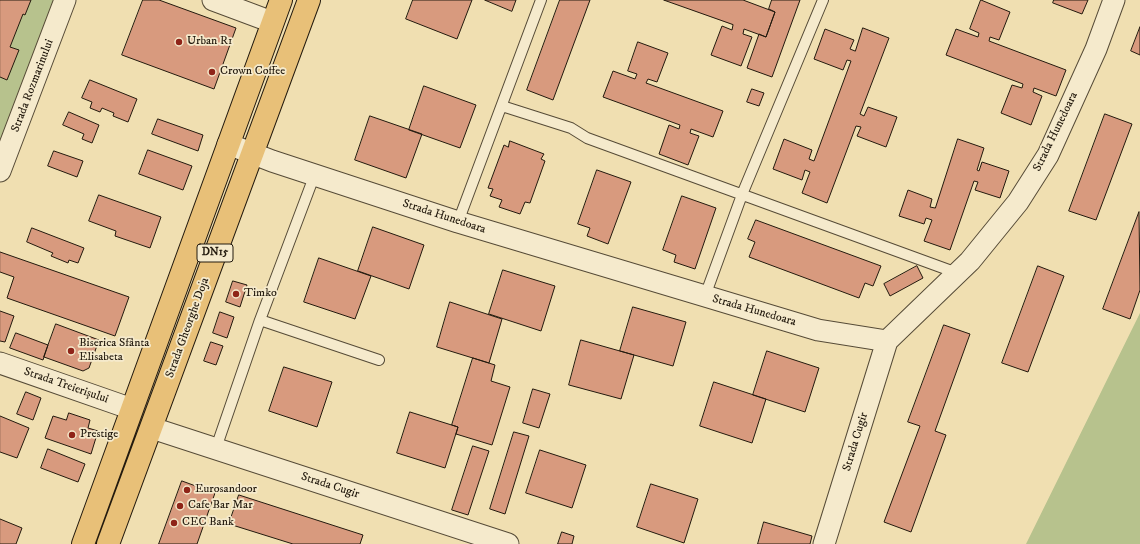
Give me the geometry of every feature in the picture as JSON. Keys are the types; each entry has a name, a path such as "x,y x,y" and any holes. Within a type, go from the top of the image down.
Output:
{"main road":[{"name":"Strada Gheorghe Doja","path":"83,544 281,0"},
{"name":"Strada Gheorghe Doja","path":"108,544 309,0"}],"street":[{"name":"Strada Rozmarinului","path":"0,171 66,0"},
{"path":"213,0 272,22"},
{"name":"Strada Hunedoara","path":"228,144 252,154 458,222 818,330 887,341 970,261 1018,202 1048,155 1096,49 1114,0"},
{"name":"Strada Cugir","path":"824,544 887,341"},
{"name":"Strada Treierișului","path":"0,363 132,408"},
{"name":"Strada Cugir","path":"152,428 508,544"}],"lane":[{"path":"458,222 541,0"},
{"path":"705,296 742,194 823,0"},
{"path":"502,106 571,128 587,138 957,273"},
{"path":"216,448 260,320 315,174"},
{"path":"260,320 379,360"}],"green space":[{"path":"0,0 56,0 0,149"},
{"path":"1140,313 1140,544 1026,544"}],"building":[{"path":"0,0 31,0 25,15 23,14 10,47 19,50 7,80 0,77"},
{"name":"Urban R1","path":"143,0 159,0 236,28 214,89 122,55"},
{"path":"413,0 472,0 457,39 406,19"},
{"path":"485,0 516,0 512,11"},
{"path":"560,0 590,0 553,100 527,90"},
{"path":"664,0 743,0 775,12 766,37 744,29 743,34 752,37 741,66 711,55 722,26 732,30 733,25"},
{"path":"772,0 800,0 772,77 747,68 759,34 766,37 775,12 769,9"},
{"path":"981,0 1010,12 999,40 990,37 989,41 1066,70 1056,96 1034,88 1033,92 1042,96 1031,125 1001,113 1012,85 1022,88 1023,84 946,55 956,29 978,37 979,33 970,29"},
{"path":"1054,0 1088,0 1082,14 1053,3"},
{"path":"1140,27 1140,55 1131,51"},
{"path":"863,28 889,38 860,114 864,116 868,107 897,117 886,147 857,136 861,127 856,126 827,203 802,193 810,172 805,170 802,180 773,169 784,139 812,150 809,159 814,161 851,61 847,60 843,70 814,59 825,29 854,40 850,49 855,51"},
{"path":"638,42 668,53 657,82 648,79 646,83 723,111 713,137 691,129 690,133 699,136 688,165 659,154 669,125 679,129 680,125 603,97 613,71 635,79 637,74 628,71"},
{"path":"90,80 137,99 128,122 113,116 114,113 102,108 100,112 90,108 92,102 82,98"},
{"path":"424,86 476,105 460,148 409,130"},
{"path":"752,89 764,93 759,106 747,102"},
{"path":"69,112 99,125 92,143 82,139 84,134 63,125"},
{"path":"1105,114 1132,124 1096,220 1069,211"},
{"path":"370,116 422,134 406,178 355,160"},
{"path":"158,119 203,135 198,151 152,134"},
{"path":"958,139 984,148 977,170 979,171 982,162 1009,171 1000,198 975,190 978,182 974,181 950,250 924,241 932,220 926,218 924,224 899,216 908,190 932,199 930,207 935,208"},
{"path":"510,141 544,154 541,159 545,161 530,203 525,202 520,214 499,207 502,200 490,196 493,189 488,188 504,145 508,147"},
{"path":"148,150 192,166 183,190 139,174"},
{"path":"54,151 83,161 77,177 48,166"},
{"path":"597,170 631,182 608,244 587,236 590,228 578,224"},
{"path":"99,195 161,217 150,248 115,236 116,231 89,221"},
{"path":"682,196 716,208 695,269 674,262 676,255 663,250"},
{"path":"1139,212 1140,290 1130,319 1103,309"},
{"path":"756,220 881,266 873,286 865,283 859,298 749,257 755,242 748,239"},
{"path":"373,227 424,245 409,289 358,271"},
{"path":"32,228 84,248 78,263 69,260 68,263 51,256 53,253 27,242"},
{"path":"0,252 129,297 115,336 7,298 14,277 0,272"},
{"path":"319,258 371,276 355,319 304,302"},
{"path":"917,266 923,278 890,296 884,284"},
{"path":"1038,266 1064,276 1028,372 1002,363"},
{"path":"503,270 555,286 541,331 489,314"},
{"name":"Timko","path":"233,281 247,285 240,307 226,302"},
{"path":"450,302 502,319 489,363 437,347"},
{"path":"633,307 686,322 673,366 620,351"},
{"path":"0,311 14,316 5,342 0,341"},
{"path":"220,312 234,317 227,338 213,333"},
{"name":"Biserica Sfânta Elisabeta","path":"56,324 99,340 89,368 83,371 44,357"},
{"path":"944,325 970,334 935,431 946,435 911,532 884,522 920,426 908,422"},
{"path":"16,333 48,345 43,360 10,348"},
{"path":"581,340 634,355 621,399 569,385"},
{"path":"211,342 223,346 216,365 204,361"},
{"path":"767,351 819,368 805,412 753,395"},
{"path":"473,358 495,365 491,381 510,387 492,445 456,434 458,427 452,425"},
{"path":"284,367 332,382 317,427 269,411"},
{"path":"714,382 766,399 752,443 700,426"},
{"path":"533,389 550,394 539,428 523,423"},
{"path":"26,392 41,398 33,420 17,414"},
{"path":"410,412 458,427 445,468 397,453"},
{"name":"Prestige","path":"69,413 90,420 88,428 98,431 91,454 45,438 53,416 66,420"},
{"path":"0,416 29,428 17,458 0,452"},
{"path":"514,432 529,436 505,514 490,509"},
{"path":"473,446 489,451 468,515 452,510"},
{"path":"48,449 85,464 78,482 41,468"},
{"path":"540,450 586,465 572,508 526,493"},
{"path":"182,481 215,493 197,544 159,544"},
{"path":"651,484 698,499 684,543 637,527"},
{"path":"239,495 363,535 360,544 293,544 229,524"},
{"path":"0,519 22,528 16,544 0,544"},
{"path":"764,522 812,536 810,544 758,544"},
{"path":"562,532 574,536 572,544 558,544"}],"place":[{"name":"Urban R1","path":"179,42"},
{"name":"Crown Coffee","path":"212,72"},
{"name":"Timko","path":"236,294"},
{"name":"Biserica Sfânta Elisabeta","path":"71,351"},
{"name":"Prestige","path":"72,435"},
{"name":"Eurosandoor","path":"187,490"},
{"name":"Cafe Bar Mar","path":"180,506"},
{"name":"CEC Bank","path":"174,523"}]}
